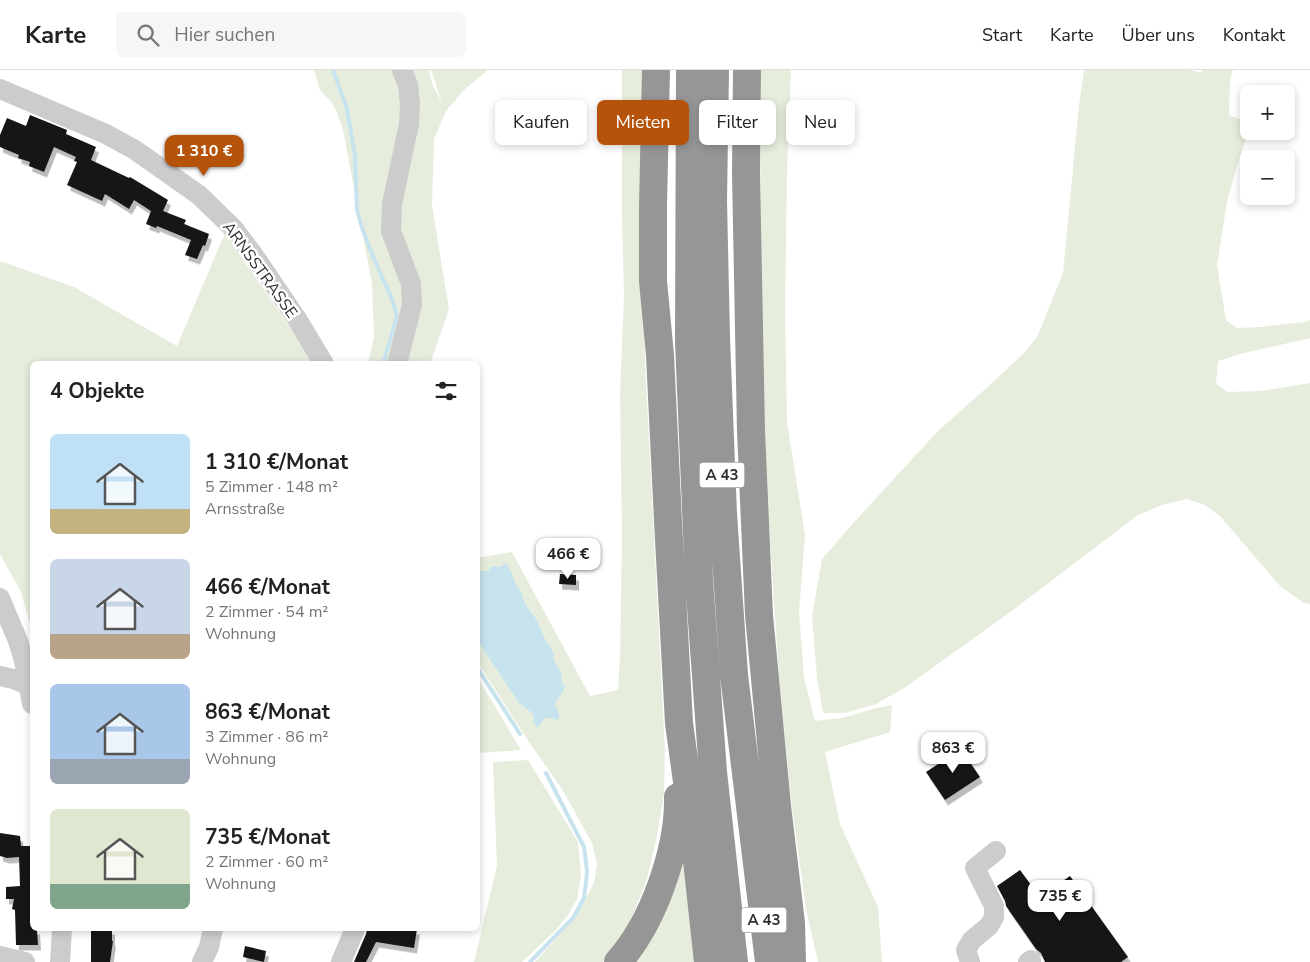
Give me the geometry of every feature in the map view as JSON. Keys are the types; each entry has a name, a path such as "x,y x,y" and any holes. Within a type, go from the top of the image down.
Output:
{"highway":[{"path":"656,70 653,281 660,356 679,723 694,833 708,962"},
{"path":"673,70 678,189 690,239"},
{"name":"A 43","path":"690,70 689,342 699,580 713,772 734,962"},
{"name":"A 43","path":"715,70 713,202 723,514 734,675 769,962"},
{"path":"747,70 746,173 751,430 759,615 777,806 791,923 792,962"},
{"path":"618,962 640,930 655,901 671,853 678,810 677,749 679,723"},
{"path":"791,923 801,962"}],"street":[{"path":"398,361 412,306 411,284 391,231 392,204 409,124 410,104 408,85 402,70"},
{"name":"ARNSSTRASSE","path":"0,89 106,134 134,150 199,195 234,229 250,250 297,319 322,361"},
{"path":"0,598 18,641 24,661 30,695"},
{"path":"0,678 13,679 30,695"},
{"path":"970,962 966,950 972,940 989,926 994,917 994,906 975,868 996,851"},
{"path":"60,962 62,931"},
{"path":"202,962 209,947 213,931"},
{"path":"341,962 354,931"},
{"path":"0,956 25,962"}],"green space":[{"path":"314,70 429,70 433,86 442,102 431,70 488,70 464,90 446,111 434,139 432,205 449,309 431,361 369,361 374,337 372,284 343,130 332,103 320,90"},
{"path":"622,70 643,70 643,100 622,100"},
{"path":"761,70 791,70 790,100 786,100 786,145 788,145 785,312 787,422 805,535 799,612 804,677 815,721 842,718 892,705 890,732 825,752 840,824 878,907 882,962 818,962 806,909 791,800 779,676 767,494 760,245 761,145 776,145 776,100 761,100"},
{"path":"1084,70 1190,70 1201,73 1202,70 1233,70 1230,81 1229,115 1240,119 1240,140 1246,140 1242,150 1240,150 1240,156 1227,202 1217,265 1226,320 1237,328 1260,327 1310,320 1310,338 1218,361 1216,384 1228,392 1260,391 1310,383 1310,604 1304,603 1280,586 1220,516 1205,505 1187,499 1162,505 1138,515 1013,610 906,687 876,704 845,713 823,713 817,677 812,616 822,559 938,431 1027,350 1038,335 1063,273"},
{"path":"622,145 643,145 645,362 665,750 664,794 656,841 646,882 624,936 603,962 535,962 575,918 594,883 597,864 592,843 562,789 480,666 480,558 512,552 590,696 618,690 622,537 620,394 624,295"},
{"path":"225,233 313,361 30,361 30,623 21,592 0,554 0,261 74,287 177,346"},
{"path":"480,681 521,750 480,753"},
{"path":"528,760 578,842 581,875 577,899 568,915 554,932 522,962 474,962 497,866 493,762"},
{"path":"683,859 698,962 631,962"}],"water":[{"path":"506,563 511,571 525,604 536,619 550,646 554,655 553,659 561,672 562,684 565,686 555,703 559,719 557,721 552,718 544,718 537,727 533,722 534,716 519,703 480,644 480,570 488,571 492,566 500,567"}],"building":[{"path":"30,115 67,130 66,134 96,147 91,160 130,177 168,200 163,211 186,220 184,224 209,234 205,246 203,245 197,259 185,255 191,240 157,226 156,228 146,224 151,211 134,200 129,209 105,194 102,201 67,185 77,162 74,161 76,157 54,147 44,172 29,166 30,162 18,158 19,155 0,147 0,135 7,118 26,126"},
{"path":"560,574 576,575 576,585 559,584"},
{"path":"961,749 980,777 945,800 926,772"},
{"path":"0,833 20,836 21,846 30,846 30,931 37,931 38,945 16,945 15,910 12,909 14,899 6,899 6,887 20,886 19,857 7,858 0,856"},
{"path":"1020,870 1040,897 1070,876 1128,957 1121,962 1045,962 1041,953 1036,949 1006,906 997,886"},
{"path":"91,931 112,931 113,941 110,962 91,962"},
{"path":"367,931 417,931 414,948 376,942 366,962 354,962"},
{"path":"245,946 266,951 264,962 243,957"}],"waterway":[{"path":"333,70 347,109 355,156 357,210 362,228 392,299 397,316 384,361"},
{"path":"480,672 520,734"},
{"path":"530,962 573,918 584,898 587,871 584,847 546,773"}]}
